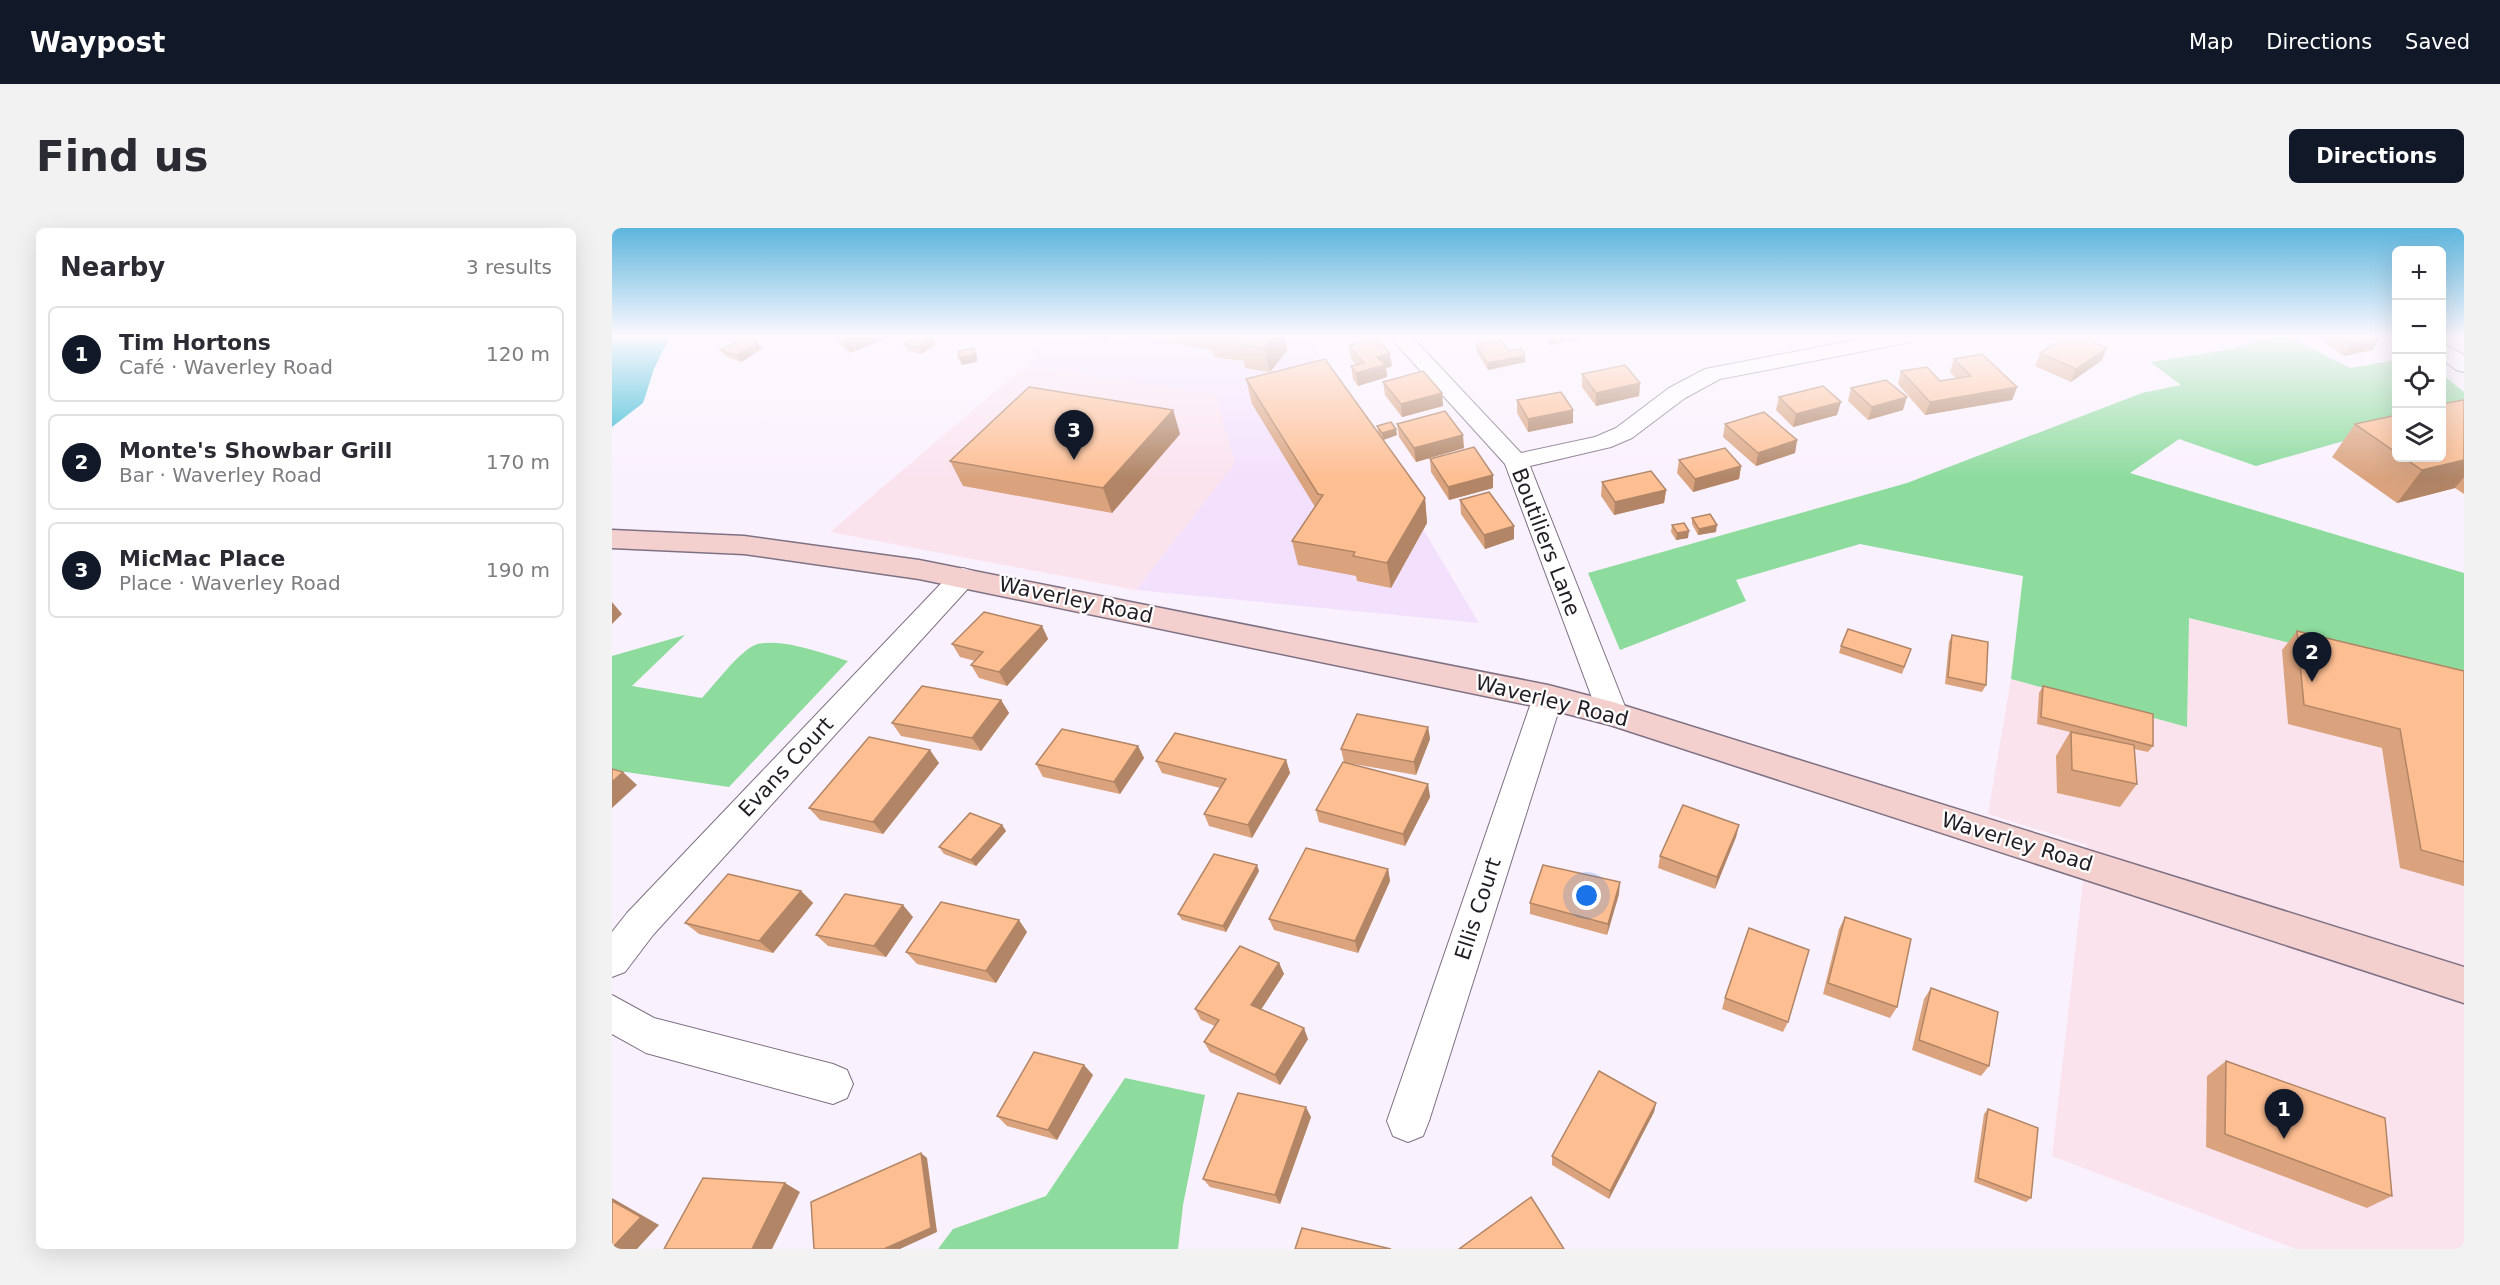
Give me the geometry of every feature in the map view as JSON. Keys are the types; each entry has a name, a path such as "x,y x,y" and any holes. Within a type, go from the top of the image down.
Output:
{"main road":[{"name":"Waverley Road","path":"612,539 743,545 852,558 963,577 1548,697 1613,714 2464,985"}],"street":[{"name":"Boutiliers Lane","path":"1443,384 1516,462 1613,714"},
{"path":"1516,462 1603,442 1624,433 1677,393 1695,384"},
{"name":"Evans Court","path":"612,960 640,924 963,577"},
{"name":"Ellis Court","path":"1408,1121 1548,697"},
{"path":"612,1013 646,1035 834,1084"}],"shaded area":[{"path":"1004,384 1148,384 1216,394 1236,463 1136,590 830,532"},
{"path":"1144,384 1336,384 1479,623 1136,590 1235,463 1216,395"},
{"path":"2188,618 2464,686 2464,1249 2296,1249 2052,1156 2087,845 1988,814 2011,679 2187,727"}],"green space":[{"path":"2179,384 2392,384 2392,427 2256,466 2179,439 2130,473 2464,573 2464,686 2189,618 2187,727 2011,679 2023,576 1860,544 1736,580 1746,601 1620,650 1588,573 1907,483 2142,393 2181,385"},
{"path":"2446,384 2454,384 2464,392 2464,437 2446,427"},
{"path":"685,635 632,686 702,698 739,657 751,647 760,644 799,646 848,661 729,787 612,770 612,656"},
{"path":"1125,1078 1205,1095 1183,1205 1178,1249 938,1249 953,1229 1046,1196"}],"water":[{"path":"612,384 649,384 643,403 612,427"}],"building":[{"path":"1249,384 1343,384 1425,498 1387,563 1353,556 1355,552 1292,541 1323,495 1318,494"},
{"path":"1384,384 1434,384 1442,393 1401,404"},
{"path":"1589,384 1637,384 1596,393"},
{"path":"1870,384 1891,384 1907,397 1872,407 1851,388"},
{"path":"1913,384 2013,384 2017,387 1930,402"},
{"path":"1823,386 1841,402 1796,414 1779,397"},
{"path":"1029,387 1173,410 1103,488 950,461"},
{"path":"1561,392 1573,410 1528,419 1517,400"},
{"path":"2464,400 2464,460 2422,470 2410,462 2446,462 2446,403"},
{"path":"1445,411 1463,435 1414,448 1397,424"},
{"path":"1764,412 1797,440 1758,453 1725,424"},
{"path":"2392,416 2392,450 2355,424"},
{"path":"1391,422 1396,429 1382,433 1377,426"},
{"path":"1474,447 1493,475 1448,487 1430,459"},
{"path":"1725,448 1741,466 1695,479 1679,460"},
{"path":"1651,471 1666,490 1615,502 1602,482"},
{"path":"1489,492 1514,526 1484,535 1460,500"},
{"path":"1710,514 1717,525 1699,529 1692,518"},
{"path":"1684,523 1689,531 1677,533 1672,525"},
{"path":"984,612 1042,626 999,672 971,665 983,652 952,644"},
{"path":"1848,629 1911,649 1904,667 1841,646"},
{"path":"2297,631 2464,671 2464,862 2421,850 2400,729 2304,705"},
{"path":"1952,635 1988,642 1986,685 1948,677"},
{"path":"922,686 1001,700 972,738 892,723"},
{"path":"2043,686 2153,714 2153,746 2041,717"},
{"path":"1357,714 1428,727 1414,762 1341,749"},
{"path":"1062,729 1138,746 1114,782 1036,764"},
{"path":"2071,732 2134,745 2137,784 2072,770"},
{"path":"1175,733 1286,760 1248,825 1204,814 1226,779 1156,761"},
{"path":"869,737 930,750 873,822 809,808"},
{"path":"1343,762 1428,784 1403,834 1316,810"},
{"path":"612,769 623,772 612,782"},
{"path":"1683,805 1739,825 1717,877 1660,856"},
{"path":"970,813 1002,825 971,860 939,847"},
{"path":"1306,848 1388,869 1355,941 1269,919"},
{"path":"1214,854 1257,865 1223,926 1178,914"},
{"path":"1543,865 1620,882 1608,924 1530,903"},
{"path":"728,874 801,891 759,941 685,923"},
{"path":"845,894 903,905 874,946 816,935"},
{"path":"941,902 1019,920 986,971 906,952"},
{"path":"1845,917 1911,939 1897,1007 1828,983"},
{"path":"1749,928 1809,950 1788,1022 1725,998"},
{"path":"1240,946 1279,963 1251,1005 1304,1028 1275,1075 1204,1042 1219,1020 1195,1009"},
{"path":"1931,988 1998,1012 1989,1066 1919,1040"},
{"path":"1034,1052 1084,1065 1048,1130 997,1116"},
{"path":"2226,1061 2385,1118 2392,1196 2225,1134"},
{"path":"1599,1071 1656,1103 1610,1191 1552,1156"},
{"path":"1238,1093 1306,1107 1275,1195 1203,1179"},
{"path":"1988,1109 2038,1128 2031,1198 1978,1178"},
{"path":"921,1153 931,1228 884,1249 814,1249 811,1202"},
{"path":"703,1178 785,1183 752,1249 664,1249"},
{"path":"1531,1197 1564,1249 1459,1249"},
{"path":"612,1201 641,1217 612,1248"},
{"path":"1302,1228 1391,1249 1295,1249"}],"place":[{"name":"MicMac Place","path":"1074,460"},
{"name":"Monte's Showbar Grill","path":"2312,682"},
{"name":"Tim Hortons","path":"2284,1139"}]}
